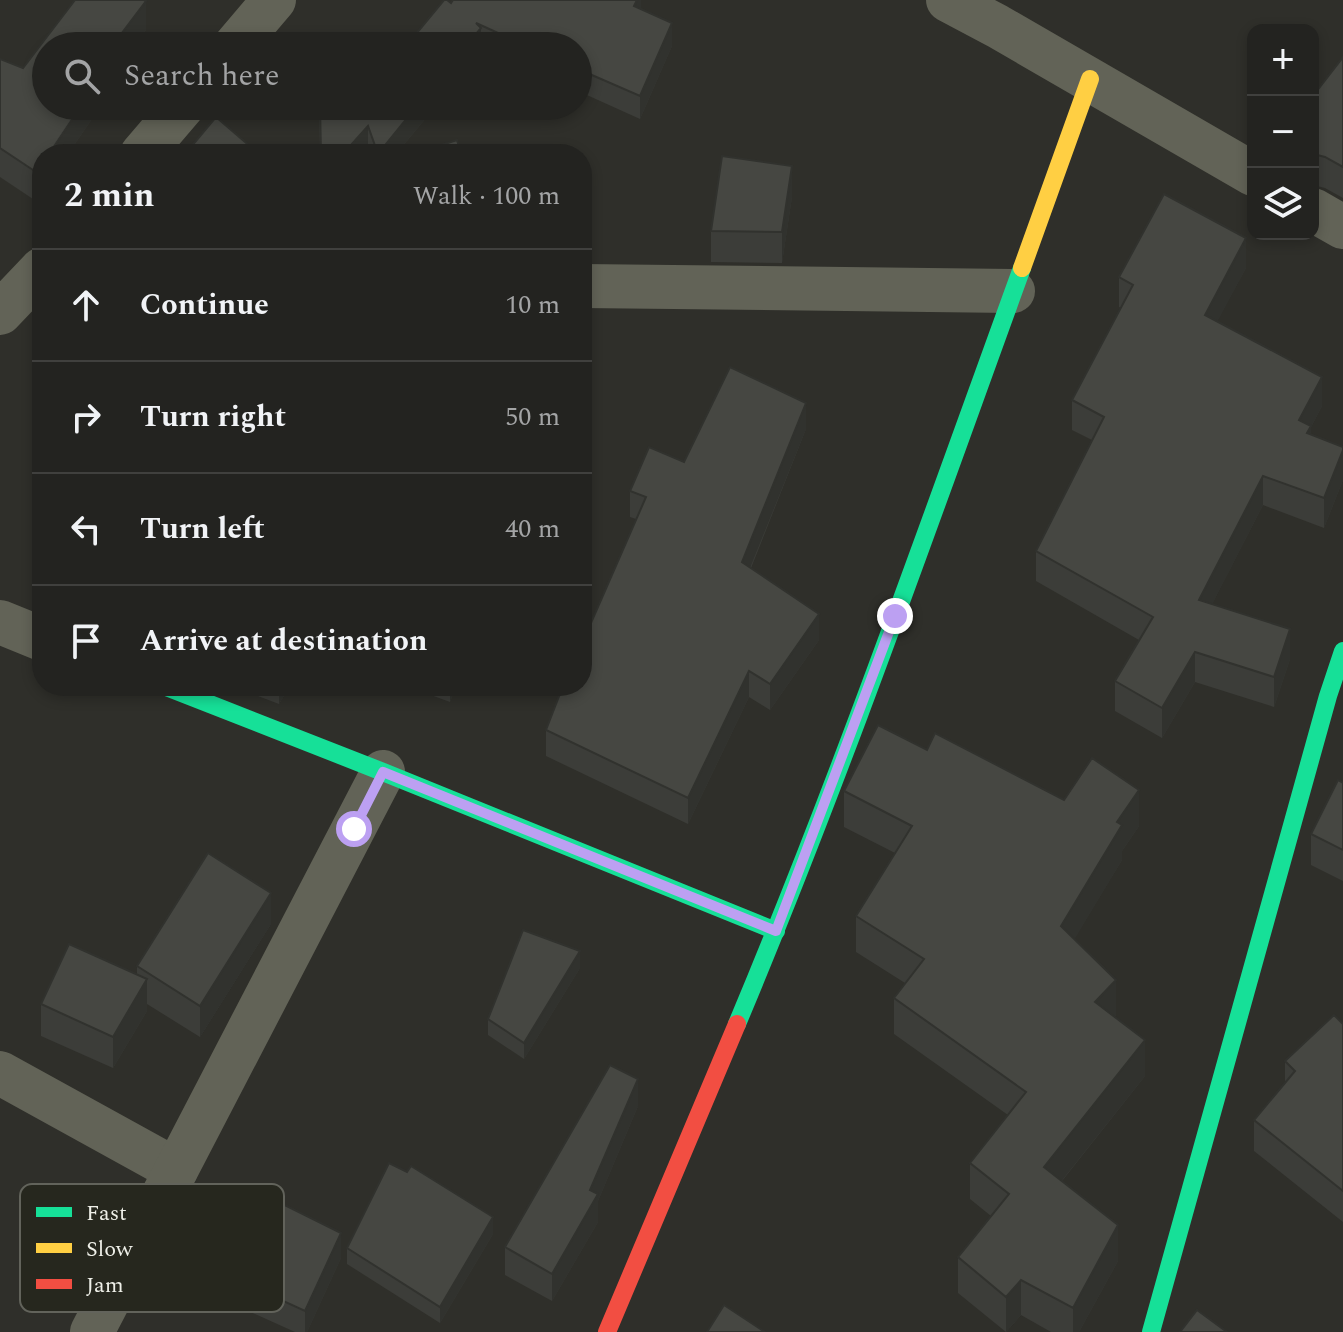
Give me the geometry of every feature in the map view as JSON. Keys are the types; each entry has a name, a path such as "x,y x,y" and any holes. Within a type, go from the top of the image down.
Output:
{"street":[{"path":"247,32 274,0"},
{"path":"948,0 1010,13 1090,79 1247,171"},
{"path":"607,1332 776,931 895,616 1090,79"},
{"path":"151,144 171,120"},
{"path":"1319,213 1343,227"},
{"path":"0,313 32,279"},
{"path":"592,286 1013,291"},
{"path":"0,622 32,635"},
{"path":"1151,1332 1336,702 1343,651"},
{"path":"189,696 776,931"},
{"path":"169,1184 383,772"},
{"path":"0,1073 176,1170"},
{"path":"92,1332 102,1312"}],"building":[{"path":"75,0 146,1 123,32 51,32"},
{"path":"444,0 451,3 453,0 637,0 634,6 672,23 640,96 592,75 592,32 496,32 476,23 481,28 478,32 418,32"},
{"path":"32,56 32,120 72,120 56,144 32,144 32,169 0,148 0,59 23,68"},
{"path":"1343,57 1343,167 1319,156 1319,88"},
{"path":"213,120 219,120 247,144 193,144"},
{"path":"320,120 406,120 386,144 374,144 368,126 352,144 321,144"},
{"path":"722,156 792,166 782,232 711,231"},
{"path":"1164,194 1246,238 1205,315 1322,377 1299,420 1311,426 1307,433 1343,447 1343,450 1324,498 1263,476 1199,600 1290,629 1274,677 1195,652 1162,708 1115,681 1153,617 1036,551 1104,417 1072,400 1133,285 1119,277"},
{"path":"730,367 806,403 742,562 819,614 770,684 749,671 688,798 546,730 559,696 592,696 592,621 646,497 630,491 649,447 684,462"},
{"path":"878,725 927,750 935,733 1064,800 1092,758 1139,790 1117,822 1122,825 1061,926 1116,980 1095,1002 1145,1040 1044,1167 1118,1225 1073,1308 1021,1280 1006,1297 958,1257 1009,1194 970,1163 1026,1092 894,998 924,959 856,916 912,826 844,791"},
{"path":"1338,780 1343,783 1343,850 1311,834"},
{"path":"208,853 271,893 200,1006 137,966"},
{"path":"523,930 580,951 524,1043 488,1019"},
{"path":"69,944 147,979 113,1037 41,1004"},
{"path":"1334,1015 1343,1024 1343,1191 1254,1120 1295,1071 1285,1061"},
{"path":"610,1065 638,1079 590,1190 598,1194 552,1274 505,1247"},
{"path":"389,1163 407,1172 411,1166 493,1217 440,1307 347,1248"},
{"path":"284,1205 341,1233 305,1311 284,1301"},
{"path":"724,1305 765,1332 707,1332"},
{"path":"1197,1310 1227,1332 1180,1332"}],"traffic: fast":[{"path":"737,1024 849,743 1022,268"},
{"path":"1151,1332 1343,651"},
{"path":"189,696 776,931"}],"traffic: slow":[{"path":"1022,268 1090,79"}],"traffic: jam":[{"path":"607,1332 737,1024"}],"route":[{"path":"354,829 383,772 776,931 895,616"}]}
